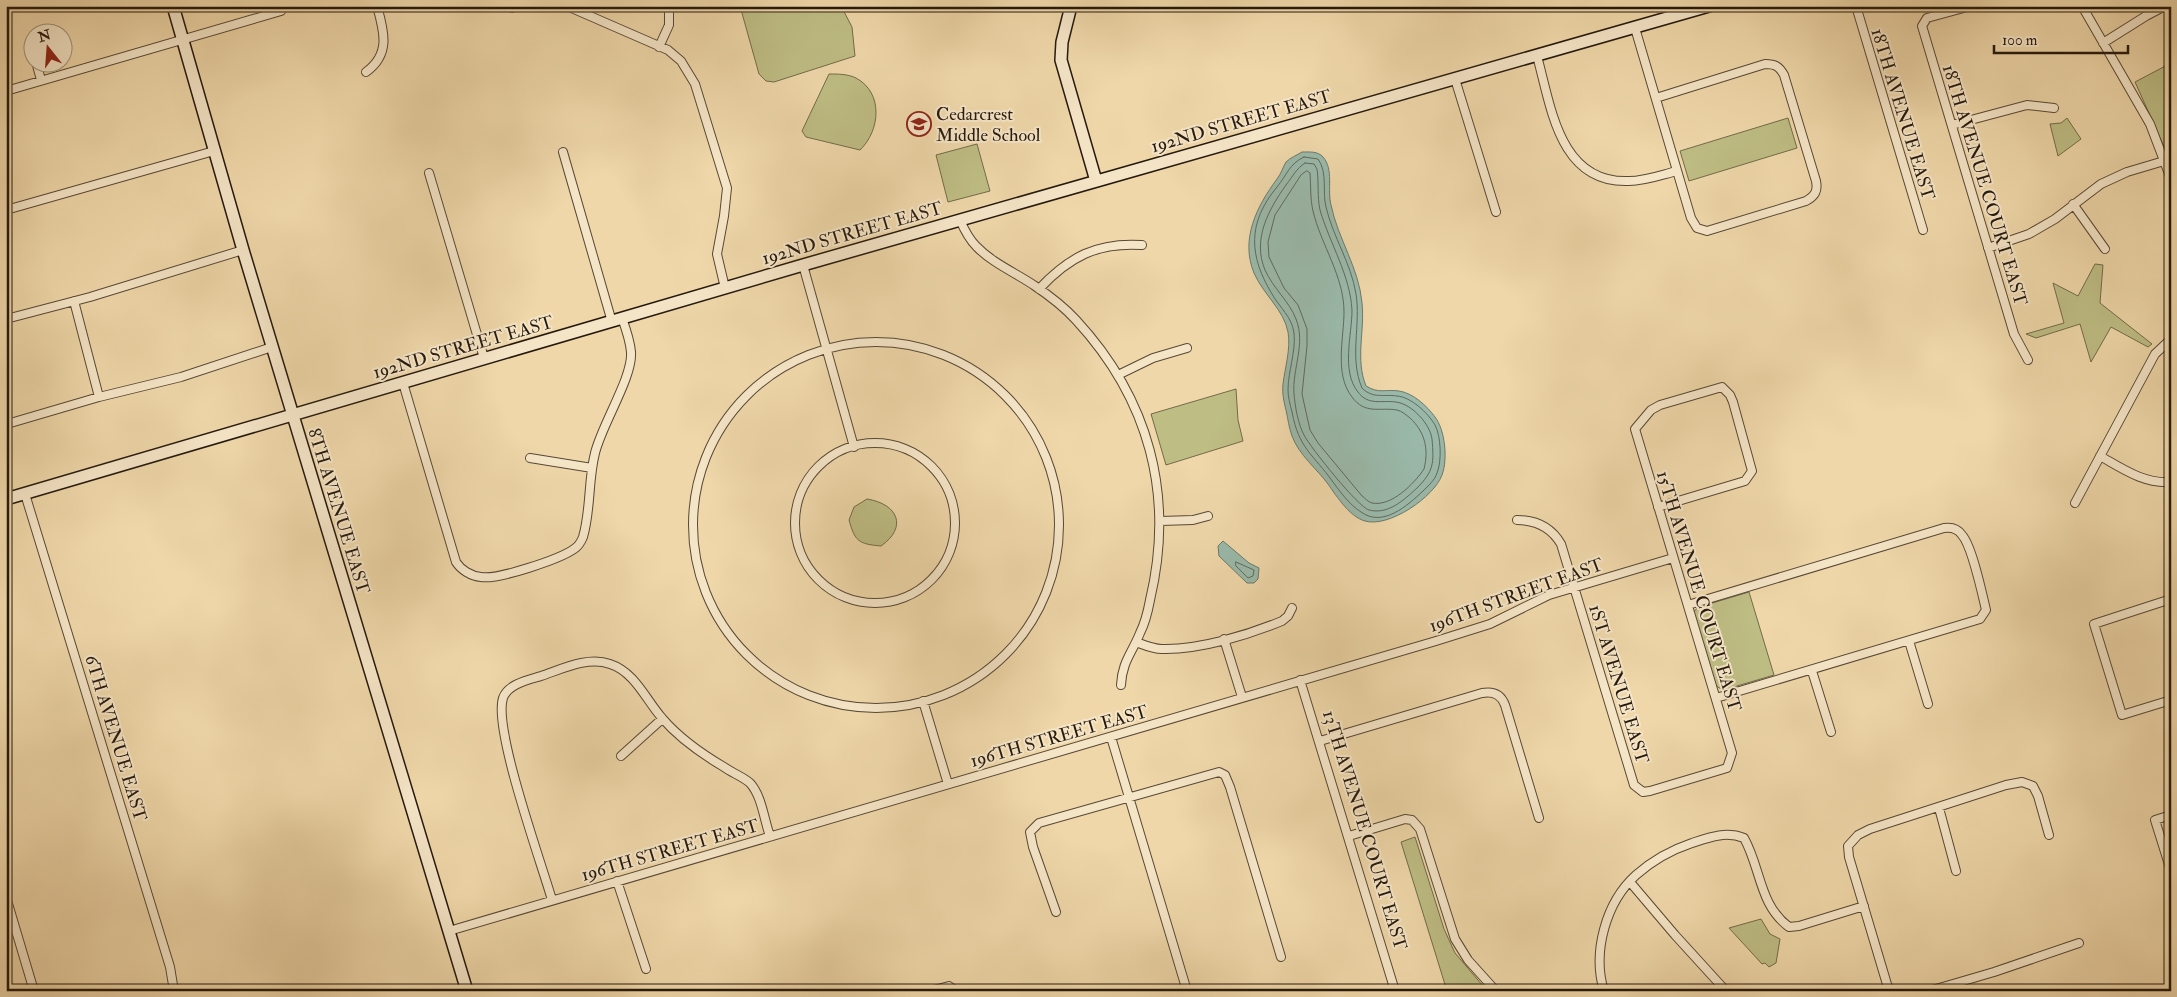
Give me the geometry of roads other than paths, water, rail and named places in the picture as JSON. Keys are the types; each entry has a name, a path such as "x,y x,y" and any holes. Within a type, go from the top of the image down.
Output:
{"street":[{"name":"8TH AVENUE EAST","path":"173,6 292,416 467,991"},
{"path":"366,72 382,52 384,45 385,36 376,6"},
{"path":"567,6 675,55 689,71 700,99 724,179 727,201 717,254 725,288"},
{"path":"659,47 669,25 669,6"},
{"path":"1071,6 1062,42 1060,60 1096,181"},
{"name":"192ND STREET EAST","path":"6,499 802,265 1708,6"},
{"name":"18TH AVENUE EAST","path":"1856,6 1923,230"},
{"name":"18TH AVENUE COURT EAST","path":"1971,6 1926,18 1922,26 2014,334 2028,360"},
{"path":"2082,6 2150,124 2171,179"},
{"path":"2103,43 2165,6"},
{"path":"6,91 281,11"},
{"path":"1635,28 1691,218 1697,228 1707,231 1806,201 1816,194 1818,188 1816,181 1784,75 1778,66 1765,64 1656,98"},
{"path":"1537,56 1557,130 1565,148 1576,161 1592,173 1628,182 1677,171"},
{"path":"39,72 42,80"},
{"path":"1455,79 1496,212"},
{"path":"1952,125 2027,104 2054,108"},
{"path":"6,210 214,151"},
{"path":"403,383 452,554 459,567 469,573 489,578 555,559 573,550 580,544 586,527 592,468 605,423 627,376 631,360 630,342 617,320 563,152"},
{"path":"1988,248 2029,234 2101,184 2127,172 2164,161"},
{"path":"429,173 484,358"},
{"path":"2073,204 2105,249"},
{"path":"960,220 976,246 989,257 1039,289 1074,319 1108,359 1118,375 1137,413 1146,438 1159,493 1160,520 1155,574 1150,601 1140,633 1124,664 1122,686"},
{"path":"1039,289 1062,266 1086,253 1123,244 1142,245"},
{"path":"6,319 74,301 243,250"},
{"path":"802,265 854,447"},
{"path":"74,301 99,397"},
{"path":"2075,503 2155,354 2171,339"},
{"path":"892,343 936,352 956,360 993,384 1019,411 1036,435 1052,476 1058,512 1058,542 1049,585 1033,618 1016,643 983,673 945,694 924,701 882,708 853,706 819,699 780,681 763,669 733,639 710,604 697,564 693,522 696,494 705,460 725,422 752,390 769,377 793,362 826,349 848,344 892,343"},
{"path":"7,424 99,397 181,377 272,347"},
{"path":"1118,375 1153,358 1187,348"},
{"name":"15TH AVENUE COURT EAST","path":"1658,507 1745,481 1752,474 1733,402 1725,390 1716,388 1660,405 1651,410 1636,427 1638,440 1673,558 1716,698 1732,754 1730,764"},
{"path":"866,444 885,445 903,449 914,454 934,470 952,502 954,533 944,563 928,582 908,596 896,600 871,603 846,598 835,592 825,586 812,572 802,556 798,544 795,526 797,507 806,484 826,461 842,451 854,447 866,444"},
{"path":"2100,456 2136,476 2152,482 2171,482"},
{"path":"530,458 592,468"},
{"name":"6TH AVENUE EAST","path":"25,494 170,967 174,991"},
{"path":"1160,520 1193,520 1208,516"},
{"name":"1ST AVENUE EAST","path":"1516,520 1538,523 1554,534 1561,544 1634,785 1637,789 1643,792 1650,791 1720,771 1727,768 1730,764"},
{"path":"1688,606 1944,528 1955,529 1962,535 1968,545 1986,610 1980,620 1716,698"},
{"name":"196TH STREET EAST","path":"449,931 1490,624 1550,595 1673,558"},
{"path":"2171,600 2094,624 2122,715 2171,700"},
{"path":"1136,642 1161,649 1196,645 1224,639 1282,621 1288,616 1292,608"},
{"path":"1224,639 1242,697"},
{"path":"1909,641 1928,704"},
{"path":"552,900 502,727 503,698 513,686 526,680 586,662 601,662 618,667 632,678 662,719 687,742 750,784 759,799 770,836"},
{"path":"1812,671 1831,732"},
{"name":"13TH AVENUE COURT EAST","path":"1300,680 1395,991"},
{"path":"1320,741 1482,693 1497,694 1502,698 1505,705 1539,818"},
{"path":"924,701 948,784"},
{"path":"621,756 662,719"},
{"path":"1110,737 1186,991"},
{"path":"1056,912 1033,847 1030,832 1040,823 1214,772 1225,775 1281,957"},
{"path":"1890,991 1848,851 1848,846 1853,839 1870,829 2006,785 2022,782 2033,786 2038,796 2049,835"},
{"path":"1939,808 1956,871"},
{"path":"2171,815 2155,820 2171,871"},
{"path":"1349,836 1405,819 1412,820 1423,836 1443,907 1455,939 1468,960 1496,991"},
{"path":"1604,991 1601,957 1603,932 1612,908 1634,876 1657,859 1684,846 1727,834 1744,838 1768,904 1789,927 1799,926 1864,906"},
{"path":"617,881 646,969"},
{"path":"1630,882 1674,935 1726,991"},
{"path":"6,897 34,991"},
{"path":"1929,991 1994,972 2080,943"},
{"path":"930,991 954,989"}],"water":[{"path":"1302,152 1313,152 1321,155 1328,167 1330,199 1334,218 1353,266 1360,290 1363,313 1361,366 1366,386 1378,391 1404,392 1424,404 1435,417 1441,429 1445,445 1444,468 1437,484 1410,509 1386,520 1365,521 1349,511 1295,443 1289,427 1283,391 1288,351 1288,332 1278,309 1258,281 1250,260 1250,235 1257,212 1286,162"},
{"path":"1223,541 1249,563 1259,568 1258,579 1254,583 1247,583 1219,556 1218,546"}],"place":[{"name":"Cedarcrest Middle School","path":"919,124"}]}
